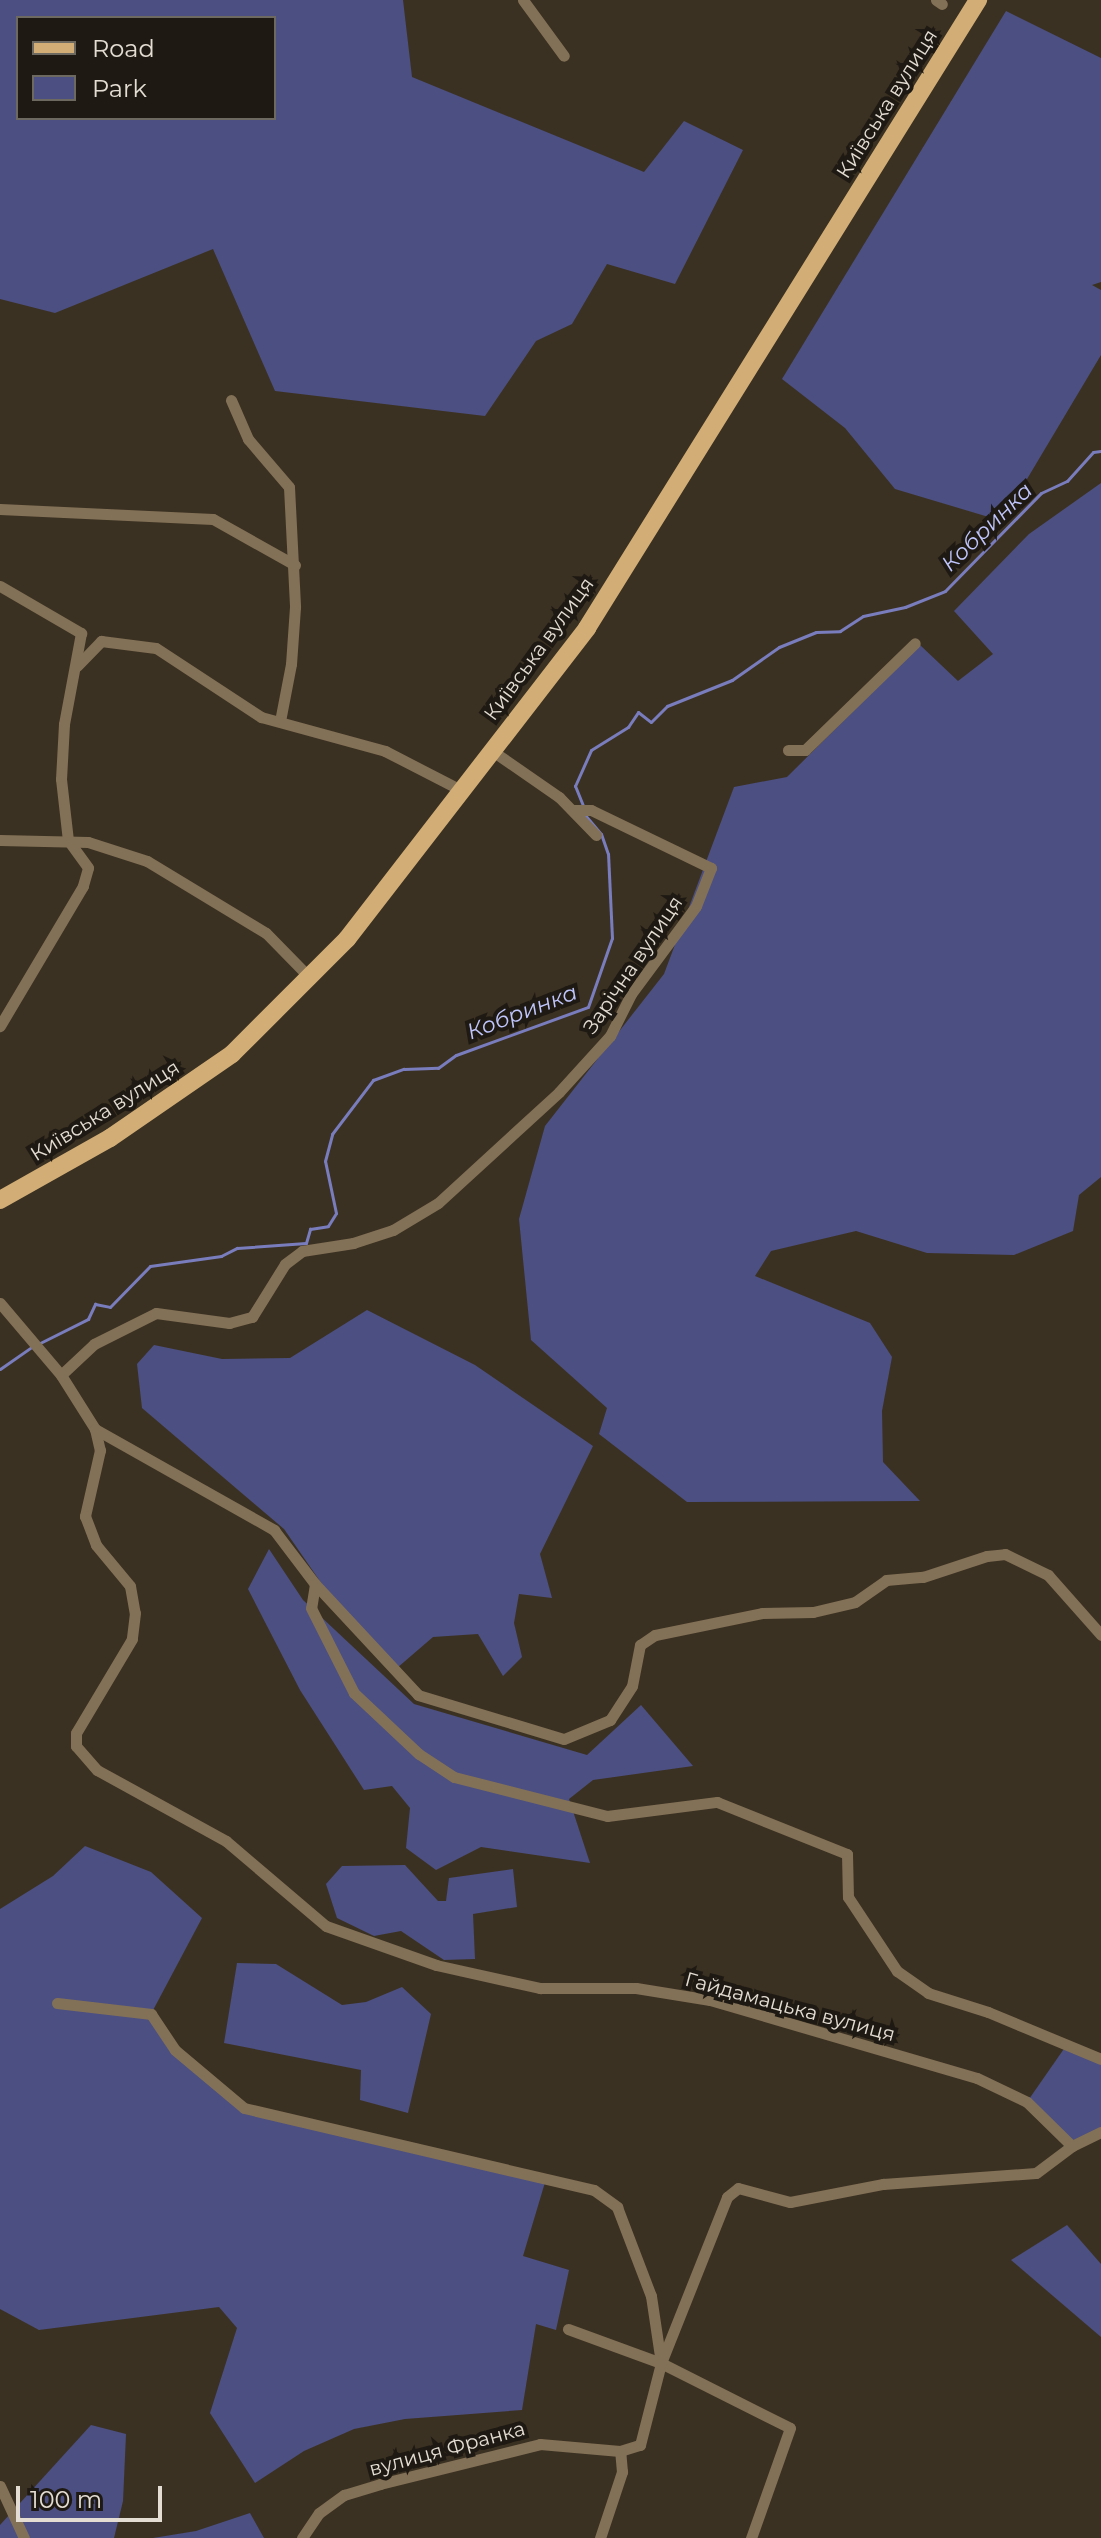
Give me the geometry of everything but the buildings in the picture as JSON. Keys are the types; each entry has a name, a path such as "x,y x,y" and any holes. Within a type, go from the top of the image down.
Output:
{"main road":[{"name":"Київська вулиця","path":"0,1200 186,1087 232,1054 311,979 587,628 978,0"}],"street":[{"path":"523,0 564,56"},
{"path":"231,400 248,439 289,487 295,565 291,664 280,721"},
{"path":"0,509 213,519 295,565"},
{"path":"0,586 81,633 62,751 68,840 88,863 86,878 0,1026"},
{"path":"77,666 101,641 156,648 261,717 385,751 461,790"},
{"path":"788,750 805,750 915,643"},
{"path":"491,750 581,809 596,835"},
{"name":"Зарічна вулиця","path":"61,1375 94,1344 156,1313 229,1323 252,1317 285,1264 302,1251 353,1243 393,1230 438,1203 467,1172 549,1102 610,1036 631,994 696,906 711,868 581,809"},
{"path":"0,840 68,840 118,849 147,861 266,933 311,979"},
{"path":"0,1303 61,1375 95,1429 191,1486 249,1512 274,1530 315,1584 418,1695 564,1739 610,1720 632,1686 640,1645 655,1635 762,1613 813,1612 855,1602 886,1580 923,1577 1005,1554 1048,1575 1101,1635"},
{"name":"Гайдамацька вулиця","path":"95,1429 100,1450 85,1516 96,1545 130,1586 135,1613 132,1639 76,1733 76,1746 97,1770 226,1841 326,1926 436,1965 520,1984 636,1988 780,2019 977,2078 1027,2102 1072,2146"},
{"path":"315,1584 311,1608 354,1693 419,1754 454,1777 607,1816 717,1802 788,1828 847,1854 848,1897 897,1971 928,1993 988,2012 1101,2059"},
{"path":"57,2003 151,2014 175,2050 244,2108 594,2190 617,2207 634,2248 651,2296 661,2363"},
{"path":"600,2538 622,2472 620,2451 640,2445 661,2363 727,2197 738,2188 790,2202 883,2184 1036,2173 1072,2146 1101,2132"},
{"path":"568,2329 661,2363 790,2428 751,2538"},
{"name":"вулиця Франка","path":"302,2538 319,2513 344,2495 380,2484 540,2444 620,2451"},
{"path":"0,2486 24,2538"}],"green space":[{"path":"0,0 403,0 412,77 644,172 684,121 743,150 675,284 607,264 572,324 536,341 485,416 275,391 213,249 55,313 0,299"},
{"path":"1006,11 1101,58 1101,282 1092,285 1101,290 1101,355 1002,521 895,489 845,428 782,379"},
{"path":"1101,483 1101,1177 1079,1195 1073,1231 1014,1255 927,1253 856,1231 771,1251 755,1276 870,1323 892,1357 882,1411 883,1462 920,1501 687,1502 599,1434 607,1408 531,1340 519,1219 545,1126 664,974 734,787 787,777 920,645 958,681 993,654 954,611 1029,534"},
{"path":"367,1310 475,1365 593,1446 540,1554 552,1598 519,1594 514,1623 522,1657 503,1676 478,1634 433,1637 397,1668 324,1587 284,1529 142,1408 137,1364 154,1345 222,1359 290,1358"},
{"path":"269,1549 303,1600 414,1704 587,1755 641,1705 693,1766 593,1780 569,1799 590,1863 481,1847 436,1870 406,1848 410,1808 392,1786 364,1790 300,1690 248,1589"},
{"path":"85,1846 151,1872 202,1918 151,2014 175,2050 244,2108 546,2179 523,2256 569,2270 556,2330 536,2324 522,2410 405,2419 354,2429 304,2451 255,2483 210,2413 237,2328 219,2307 39,2330 0,2309 0,1909 53,1876"},
{"path":"405,1865 438,1901 446,1901 449,1878 513,1869 517,1907 473,1914 475,1959 444,1960 401,1931 374,1936 337,1918 326,1884 342,1866"},
{"path":"237,1963 276,1964 342,2005 366,2002 402,1987 431,2014 408,2113 360,2100 361,2070 224,2043"},
{"path":"1068,2043 1101,2059 1101,2132 1072,2146 1027,2102"},
{"path":"1067,2225 1101,2264 1101,2337 1011,2260"},
{"path":"91,2425 126,2434 123,2501 114,2538 0,2538 0,2525"},
{"path":"250,2513 264,2538 153,2538 196,2531"}],"waterway":[{"name":"Кобринка","path":"584,808 575,786 591,750 628,727 638,712 651,722 667,706 732,680 779,647 816,632 840,631 863,616 905,607 945,591 1041,493 1067,481 1093,452 1101,451"},
{"name":"Кобринка","path":"40,1343 88,1319 95,1304 110,1307 150,1266 221,1256 237,1248 306,1243 310,1229 328,1226 336,1213 325,1161 332,1134 373,1080 404,1069 438,1068 456,1055 588,1007 612,938 608,854 601,834 585,815"},
{"name":"Кобринка","path":"0,1369 33,1346"}]}
